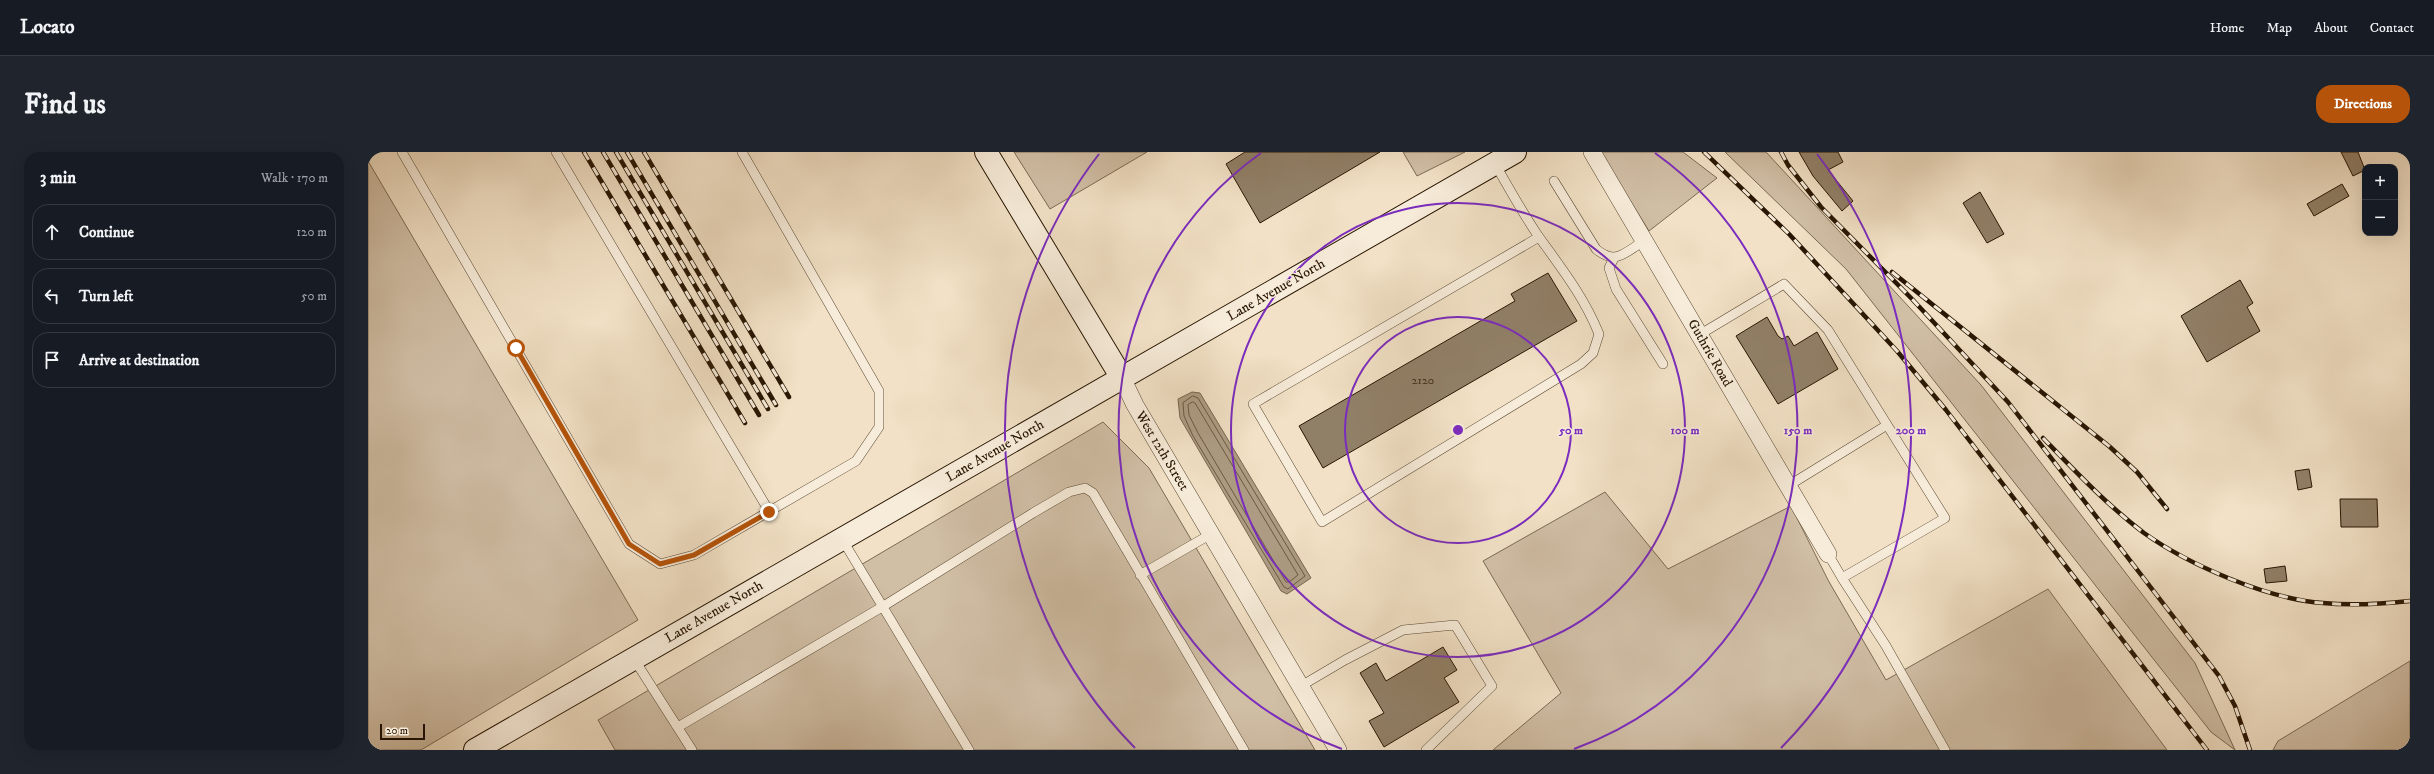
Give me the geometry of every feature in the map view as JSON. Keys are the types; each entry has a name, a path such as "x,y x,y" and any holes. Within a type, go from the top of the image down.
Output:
{"main road":[{"name":"West 12th Street","path":"986,152 1122,378"},
{"name":"Lane Avenue North","path":"475,750 1515,152"}],"street":[{"name":"Guthrie Road","path":"1592,152 1828,554"},
{"name":"West 12th Street","path":"1122,378 1135,405 1338,750"}],"lane":[{"path":"402,152 629,544 660,564 694,555 856,462 879,427 879,391 742,152"},
{"path":"556,152 769,512"},
{"path":"1494,164 1539,237 1564,269 1592,317 1599,334 1593,353 1582,364 1322,522 1253,404 1539,237"},
{"path":"1554,181 1596,249 1606,257 1614,258"},
{"path":"1644,241 1614,258 1608,268 1616,289 1663,364"},
{"path":"1699,335 1784,284 1828,330 1945,518 1842,578"},
{"path":"1788,486 1887,425"},
{"path":"678,727 882,607 1033,513 1069,492 1085,488 1093,493 1244,750"},
{"path":"1140,575 1212,534"},
{"path":"842,539 969,750"},
{"path":"1828,554 1886,646 1945,750"},
{"path":"1301,686 1345,660 1403,630 1455,625 1492,686 1426,750"},
{"path":"634,659 692,750"}],"shaded area":[{"path":"1014,152 1147,152 1050,209"},
{"path":"1403,152 1465,152 1417,176"},
{"path":"1600,152 1683,152 1717,178 1649,231"},
{"path":"1725,152 1766,152 1981,385 2195,663 2235,750 2211,732 1846,269"},
{"path":"368,161 638,620 421,750 368,750"},
{"path":"1103,422 1149,468 1315,750 615,750 598,720"},
{"path":"1605,492 1668,569 1791,506 1828,580 1886,680 2048,589 2167,750 1493,750 1561,693 1483,561"},
{"path":"2410,661 2410,750 2273,750 2278,741"}],"water":[{"path":"1192,392 1200,393 1311,578 1287,594 1281,591 1180,418 1178,399"}],"building":[{"path":"1245,152 1380,152 1260,223 1226,164"},
{"path":"1799,152 1838,152 1843,162 1828,170 1853,201 1842,211 1813,176"},
{"path":"2341,152 2358,152 2363,164 2362,172 2353,176"},
{"path":"2342,184 2349,196 2314,216 2307,204"},
{"path":"1980,192 2004,234 1987,243 1963,203"},
{"path":"1548,273 1577,321 1323,468 1299,426 1515,301 1511,294"},
{"path":"2240,280 2253,303 2247,307 2260,331 2207,362 2181,316"},
{"path":"1767,317 1778,336 1782,339 1788,336 1794,346 1817,332 1838,369 1778,404 1736,336"},
{"path":"2309,469 2312,487 2298,490 2295,471"},
{"path":"2340,499 2377,499 2378,527 2341,527"},
{"path":"2285,566 2287,581 2266,583 2264,569"},
{"path":"1443,647 1457,670 1444,678 1459,702 1384,747 1369,721 1384,713 1360,673 1376,663 1386,681"}],"railway":[{"path":"584,152 745,423"},
{"path":"603,152 759,415"},
{"path":"616,152 768,409"},
{"path":"627,152 776,405"},
{"path":"644,152 789,397"},
{"path":"1704,152 1789,234 1897,351 1946,410 2207,750"},
{"path":"1781,152 1788,165 1821,207 1912,299 2008,402 2219,676 2235,706 2250,750"},
{"path":"1892,272 2110,447 2137,472 2167,509"},
{"path":"2043,438 2092,487 2130,522 2162,545 2206,568 2254,588 2301,600 2334,604 2377,604 2410,601"}],"route":[{"path":"516,348 629,544 660,564 694,555 769,512"}]}
